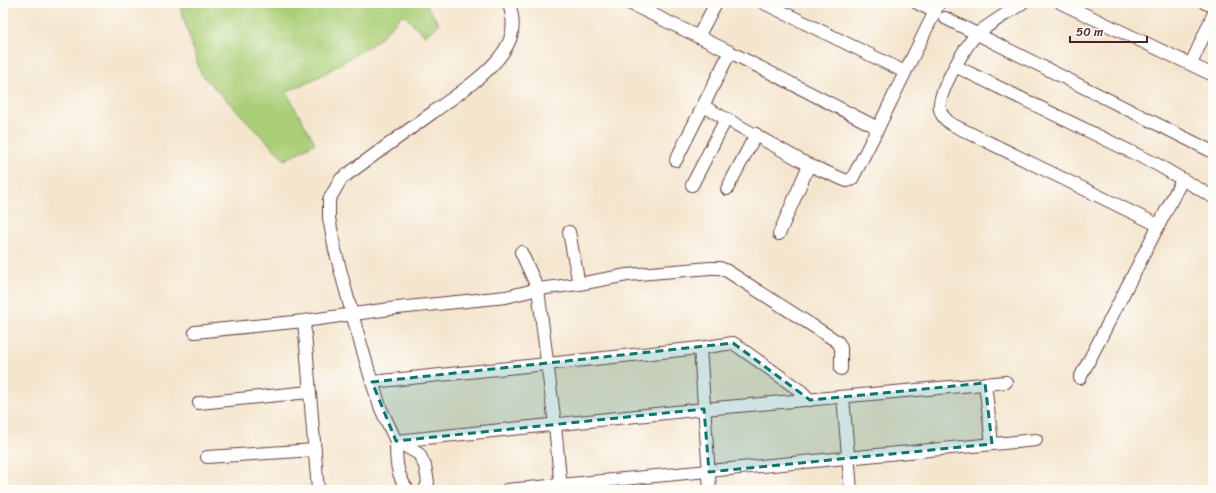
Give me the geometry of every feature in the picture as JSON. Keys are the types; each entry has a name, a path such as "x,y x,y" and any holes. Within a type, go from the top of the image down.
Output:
{"street":[{"path":"408,490 398,472 396,460 396,441 381,409 352,314 330,226 329,200 341,179 468,86 491,67 508,44 513,27 513,15 509,3"},
{"path":"629,3 730,52 878,128"},
{"path":"698,37 716,3"},
{"path":"764,3 905,72"},
{"path":"917,3 939,11 977,34 1213,152"},
{"path":"1022,3 977,34 967,46 955,66 940,101 942,116 951,124 1158,226"},
{"path":"1061,3 1213,75"},
{"path":"1205,3 1213,6"},
{"path":"703,106 756,134 809,165 847,181 852,179 905,72 939,11"},
{"path":"1191,64 1213,15"},
{"path":"676,160 730,52"},
{"path":"955,66 1156,164 1213,197"},
{"path":"692,185 726,119"},
{"path":"727,188 756,134"},
{"path":"779,234 809,165"},
{"path":"1080,378 1182,180"},
{"path":"569,232 579,284"},
{"path":"521,252 538,289 561,487"},
{"path":"195,332 304,321 397,308 506,297 538,289 579,284 627,275 720,268 745,282 838,342 841,348 841,369"},
{"path":"304,321 318,490"},
{"path":"372,382 700,348 733,343 802,392 810,400"},
{"path":"700,348 710,490"},
{"path":"396,441 704,409 1006,382"},
{"path":"985,383 992,444"},
{"path":"199,403 309,392"},
{"path":"842,397 851,490"},
{"path":"507,490 561,487 1036,440"},
{"path":"396,441 419,454 425,466 428,482 425,490"},
{"path":"207,458 315,450"}],"highlighted area":[{"path":"733,343 810,400 985,383 992,444 709,472 704,409 396,441 372,382"}],"green space":[{"path":"179,3 425,3 439,24 425,36 403,14 377,41 324,74 286,92 315,143 285,160 201,74"}]}
